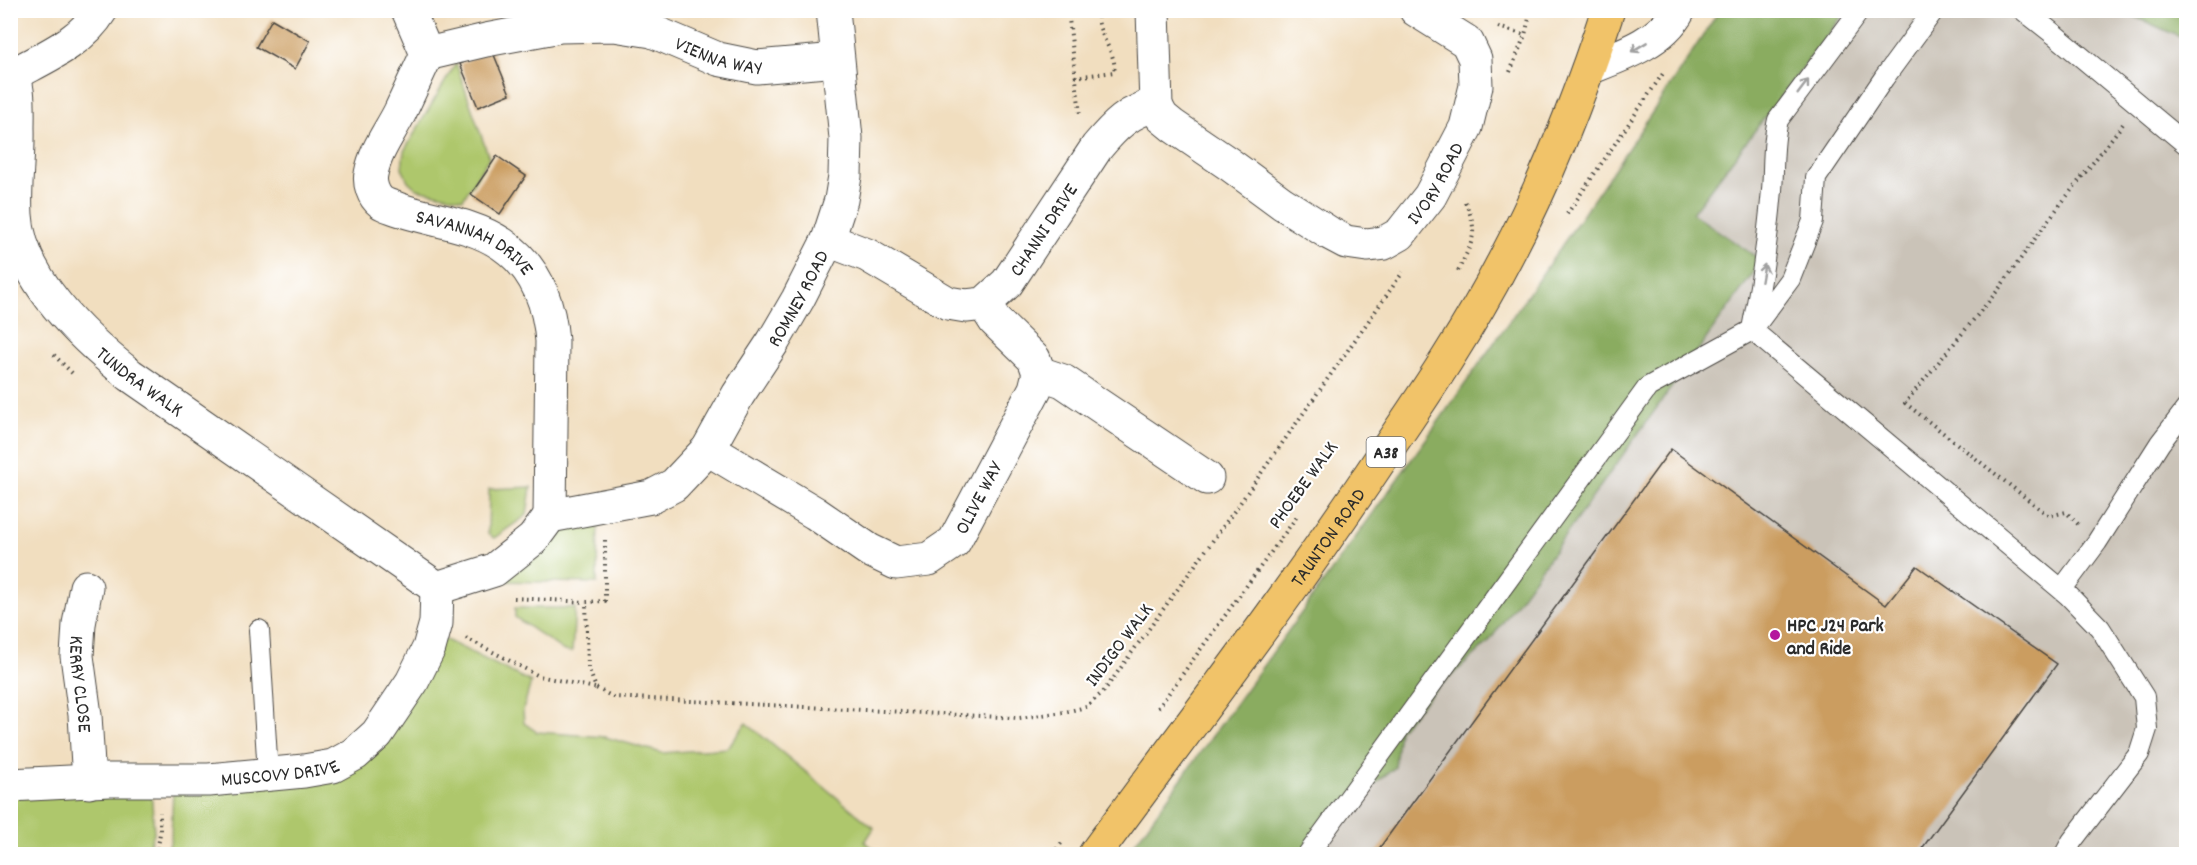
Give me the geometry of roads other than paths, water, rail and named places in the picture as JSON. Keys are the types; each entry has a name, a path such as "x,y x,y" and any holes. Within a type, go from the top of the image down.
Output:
{"main road":[{"name":"TAUNTON ROAD","path":"1095,855 1331,535 1452,354 1505,260 1553,163 1608,10"}],"street":[{"path":"12,72 68,45 94,21 101,10"},
{"path":"408,10 427,54"},
{"name":"ROMNEY ROAD","path":"550,516 651,497 674,485 708,449 738,395 783,325 828,240 841,201 845,176 846,138 833,10"},
{"path":"1153,10 1156,106"},
{"name":"IVORY ROAD","path":"1156,106 1162,117 1173,126 1298,214 1329,233 1346,242 1366,245 1384,243 1400,234 1430,196 1466,127 1476,86 1475,59 1467,42 1416,10"},
{"path":"1589,68 1640,48 1674,19 1679,10"},
{"name":"VIENNA WAY","path":"427,54 561,26 614,24 652,32 718,59 757,67 837,60"},
{"name":"SAVANNAH DRIVE","path":"427,54 399,113 377,152 370,175 372,190 381,202 410,213 451,223 501,243 521,260 534,277 550,317 552,341 550,516"},
{"name":"TUNDRA WALK","path":"12,72 18,102 16,216 19,267 47,291 75,326 106,357 203,427 437,588"},
{"name":"CHANNI DRIVE","path":"984,304 1007,283 1097,147 1114,127 1145,107 1156,106"},
{"path":"828,240 867,255 948,303 966,306 984,304 995,321 1034,359 1039,373 1063,381 1208,478"},
{"name":"OLIVE WAY","path":"708,449 815,513 869,550 896,563 929,559 954,542 1035,389 1039,373"},
{"path":"437,588 494,570 532,539 550,516"},
{"name":"KERRY CLOSE","path":"86,587 79,624 77,656 85,715 89,782"},
{"name":"MUSCOVY DRIVE","path":"10,785 209,780 333,766 355,754 376,734 412,682 429,648 436,623 437,588"}],"lane":[{"path":"1752,330 1765,265 1772,186 1773,141 1778,120 1860,10"},
{"path":"1308,855 1648,387 1752,330 1790,279 1813,221 1816,178 1884,78 1934,10"},
{"path":"2023,10 2187,144"},
{"path":"1752,330 2062,589 2100,628 2144,697 2147,729 2139,754 2072,841 2065,855"},
{"path":"2062,589 2097,542 2160,443 2187,409"},
{"path":"259,630 268,774"}],"place":[{"name":"HPC J24 Park and Ride","path":"1775,635"}]}
